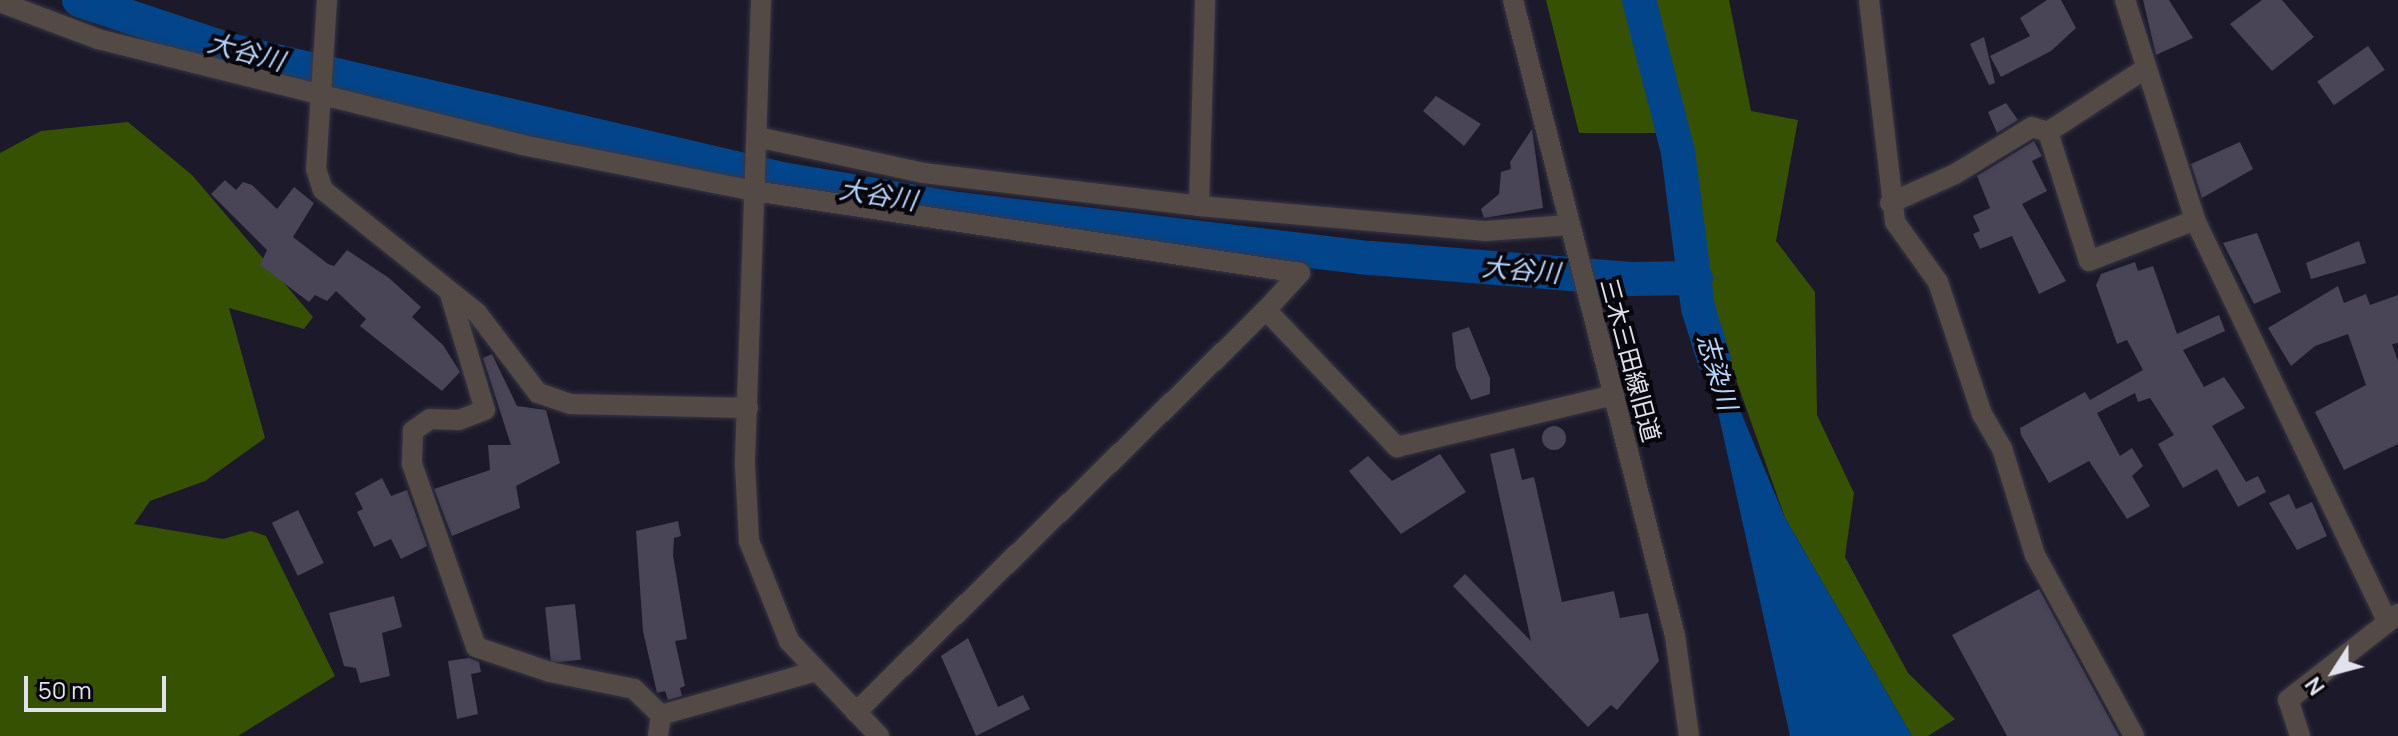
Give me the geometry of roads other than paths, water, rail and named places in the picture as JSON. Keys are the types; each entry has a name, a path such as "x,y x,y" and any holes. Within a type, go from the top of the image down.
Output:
{"street":[{"path":"327,0 316,169 323,190 477,313 538,393 570,404 748,408"},
{"path":"761,0 748,408 749,541 789,641 879,736"},
{"path":"1199,206 1205,0"},
{"name":"三木三田線旧道","path":"1513,0 1589,309 1675,636 1689,736"},
{"path":"1869,0 1890,203 1895,222 1938,282 1982,414 2002,448 2035,555 2134,736"},
{"path":"2125,0 2143,70 2195,220 2393,618 2288,700 2300,736"},
{"path":"0,2 98,39 754,191 1300,273 1266,310 856,712"},
{"path":"2048,132 2143,70"},
{"path":"1890,203 1955,174 2032,127 2048,132"},
{"path":"2048,132 2089,261 2195,220"},
{"path":"757,137 924,173 1199,206 1486,231 1569,225"},
{"path":"450,294 485,410 459,420 430,419 413,431 412,464 476,647 550,672 634,689 661,715"},
{"path":"1266,310 1397,447 1614,395"},
{"path":"661,715 816,671"},
{"path":"658,736 661,715"}],"water":[{"path":"1692,295 1785,518 1912,736 1790,736"}],"waterway":[{"name":"大谷川","path":"79,0 229,50 782,179 958,209 1371,258 1631,279 1696,278"},
{"name":"志染川","path":"1639,0 1678,152 1698,308 1714,359"}]}
